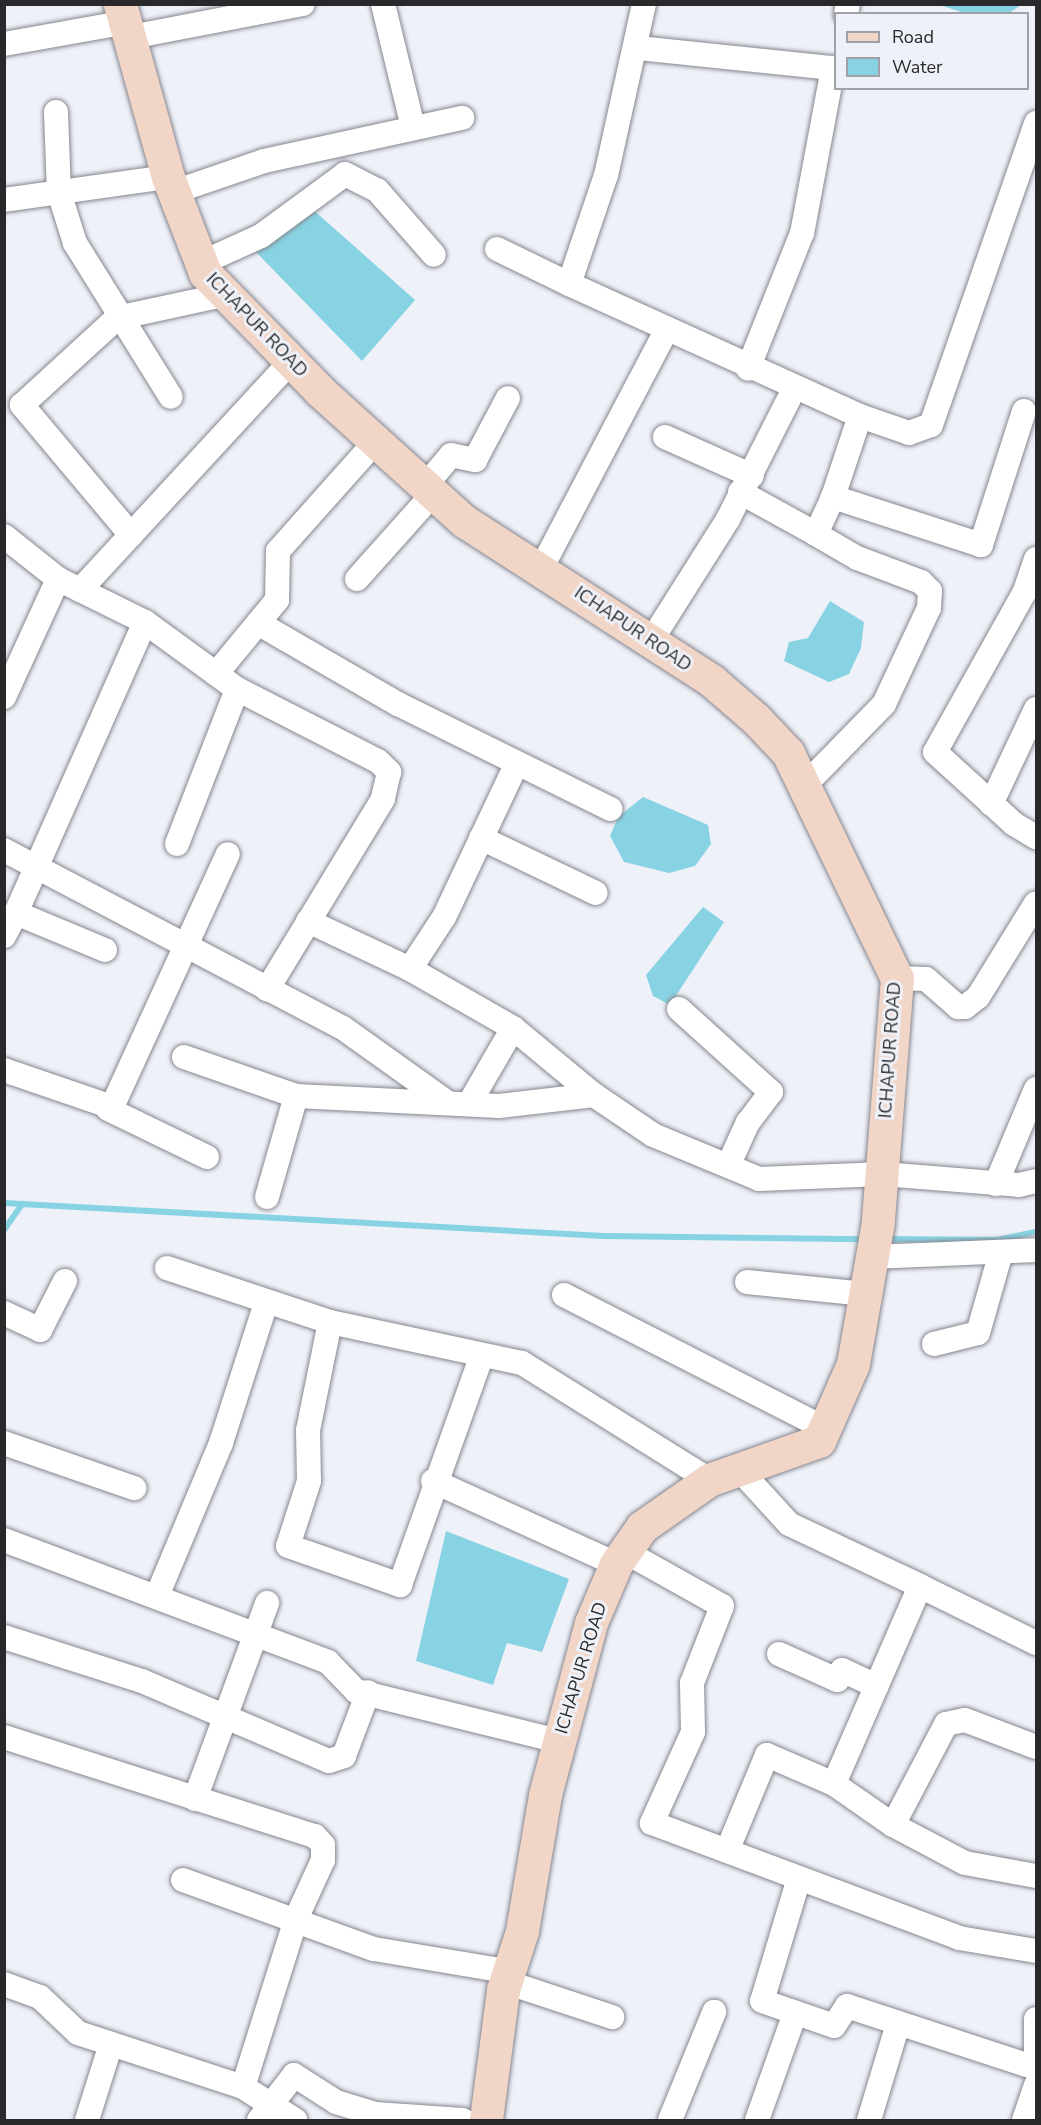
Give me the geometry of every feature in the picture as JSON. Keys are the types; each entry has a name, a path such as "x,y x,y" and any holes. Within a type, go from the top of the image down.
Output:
{"street":[{"path":"4,44 126,21 303,4"},
{"path":"383,4 413,127"},
{"path":"569,284 596,212 638,48 644,4"},
{"name":"ICHAPUR ROAD","path":"126,21 171,184 199,264 223,295 376,441 464,521 542,567 712,681 756,719 788,753 897,978 883,1174 875,1242 853,1364 826,1429 815,1443 723,1473 642,1527 620,1558 591,1623 558,1741 509,1977 486,2121"},
{"path":"638,48 834,63 802,233 748,369"},
{"path":"56,112 59,192 75,243 117,318 171,398"},
{"path":"4,200 59,192 171,184 413,127 462,118"},
{"path":"498,249 748,369 860,416 909,433 931,425 1027,189 1036,126"},
{"path":"199,264 261,236 345,174 377,190 434,255"},
{"path":"131,535 22,405 117,318 223,295"},
{"path":"542,567 666,331"},
{"path":"80,590 292,360"},
{"path":"651,641 746,484 794,389"},
{"path":"357,579 430,490 451,455 475,460 508,398"},
{"path":"833,497 981,545 1024,411"},
{"path":"816,534 833,497 860,416"},
{"path":"665,437 746,484 816,534 857,558 921,582 930,591 929,608 884,704 805,785"},
{"path":"216,674 258,622 281,587 275,568 278,551 376,441"},
{"path":"4,536 58,579 145,622 237,689 378,761 389,772 383,799 267,990"},
{"path":"1036,558 1024,593 935,752 991,804 1036,837"},
{"path":"4,697 58,579"},
{"path":"4,936 145,622"},
{"path":"258,622 516,765 610,809"},
{"path":"177,844 237,689"},
{"path":"991,804 1036,710"},
{"path":"410,969 444,917 516,765"},
{"path":"481,838 596,892"},
{"path":"4,850 181,946 343,1028 458,1103"},
{"path":"108,1109 181,946 228,854"},
{"path":"897,978 926,980 958,1007 965,1007 978,998 1036,903"},
{"path":"16,913 105,950"},
{"path":"308,921 410,969 513,1028 594,1095 653,1135 759,1179 883,1174 996,1184 1036,1180"},
{"path":"679,1009 771,1092 748,1122 728,1166"},
{"path":"458,1103 513,1028"},
{"path":"184,1057 296,1096 458,1103 594,1095"},
{"path":"4,1070 108,1109 207,1157"},
{"path":"996,1184 1036,1089"},
{"path":"267,1197 296,1096"},
{"path":"875,1242 1001,1252 1036,1250"},
{"path":"934,1344 978,1333 1001,1252"},
{"path":"167,1268 266,1304 330,1322 481,1358 522,1363 723,1473 789,1524 1036,1643"},
{"path":"4,1313 40,1330 65,1281"},
{"path":"747,1282 865,1294"},
{"path":"564,1295 826,1429"},
{"path":"157,1596 221,1443 266,1304"},
{"path":"330,1322 308,1430 309,1481 288,1546 400,1585 433,1481 481,1358"},
{"path":"4,1443 134,1488"},
{"path":"433,1481 620,1558 722,1606 689,1695 696,1719 693,1732 651,1821 959,1938 1036,1952"},
{"path":"4,1540 328,1662 356,1691 368,1692 558,1741"},
{"path":"834,1784 920,1586"},
{"path":"195,1799 223,1713 267,1604"},
{"path":"4,1637 223,1713 338,1761 368,1692"},
{"path":"779,1654 837,1680 842,1670 876,1686"},
{"path":"893,1825 946,1724 965,1720 1036,1747"},
{"path":"4,1737 315,1836 323,1845 323,1860 296,1919 243,2087"},
{"path":"727,1851 767,1755 834,1784 893,1825 965,1863 1036,1876"},
{"path":"799,1878 762,2001 834,2026 846,2006 1036,2068"},
{"path":"183,1880 375,1949 509,1977 612,2017"},
{"path":"4,1984 40,1997 78,2033 243,2087 265,2111 295,2121"},
{"path":"670,2121 714,2012"},
{"path":"757,2121 795,2013"},
{"path":"1036,2019 1036,2053"},
{"path":"869,2121 898,2024"},
{"path":"87,2121 111,2044"},
{"path":"265,2111 294,2075 336,2102 364,2116 463,2121"},
{"path":"1024,2121 1036,2085"}],"water":[{"path":"940,5 1021,5 1011,12 961,12"},
{"path":"310,207 415,300 362,361 254,250"},
{"path":"830,601 864,622 861,648 849,674 829,682 784,661 789,642 808,638"},
{"path":"643,797 708,825 711,844 695,866 669,873 624,862 610,836 618,817"},
{"path":"703,907 724,922 670,1005 653,996 646,975"},
{"path":"446,1531 569,1579 542,1652 507,1643 493,1685 416,1661"}],"waterway":[{"path":"4,1203 22,1204"},
{"path":"4,1230 22,1204 603,1236 866,1239"},
{"path":"885,1239 997,1240 1036,1232"}]}
